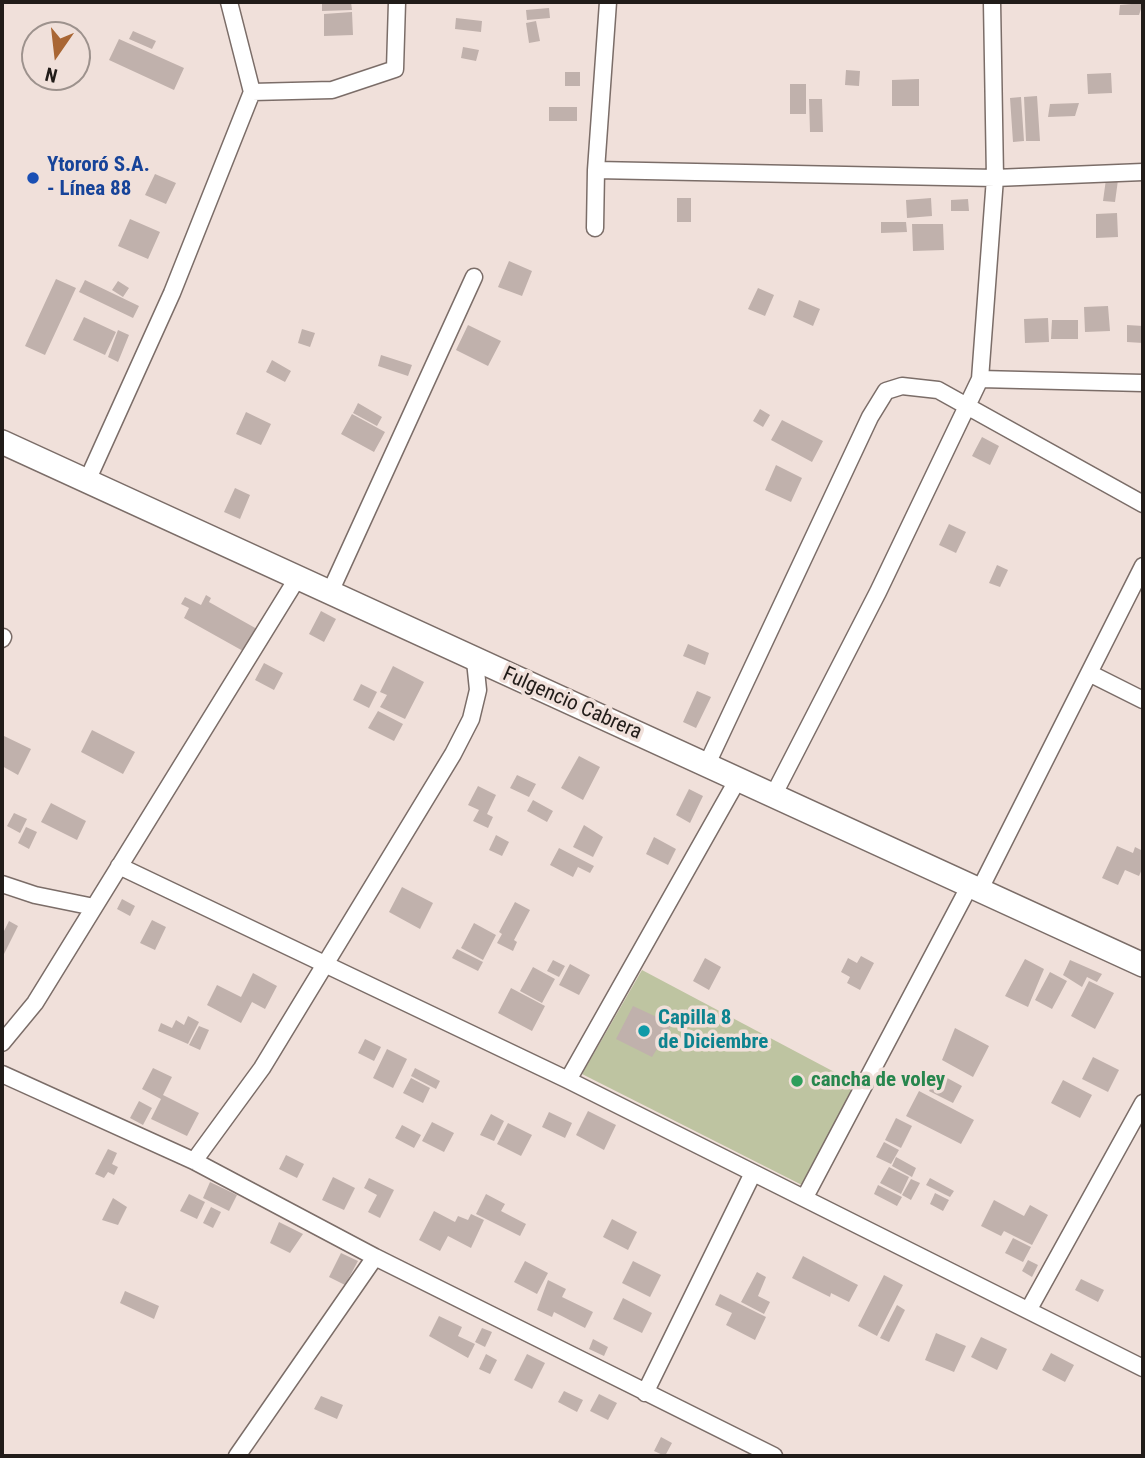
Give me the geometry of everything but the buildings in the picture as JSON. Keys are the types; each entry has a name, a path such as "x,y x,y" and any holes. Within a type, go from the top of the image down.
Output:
{"main road":[{"name":"Fulgencio Cabrera","path":"2,442 331,590 475,661 707,764 1143,965"}],"street":[{"path":"86,481 172,293 252,92 229,2"},
{"path":"252,92 332,90 395,69 397,2"},
{"path":"595,228 596,170 608,2"},
{"path":"773,796 878,592 980,379 995,178 992,2"},
{"path":"596,170 995,178 1143,172"},
{"path":"331,590 474,277"},
{"path":"980,379 1143,383"},
{"path":"707,764 886,391 902,386 938,390 1143,504"},
{"path":"805,1197 975,887 1143,566"},
{"path":"2,1043 34,1003 298,577"},
{"path":"194,1161 262,1068 418,814 471,719 478,691 475,661"},
{"path":"1089,673 1143,700"},
{"path":"568,1080 738,779"},
{"path":"119,866 568,1080 1143,1368"},
{"path":"2,884 35,895 94,907"},
{"path":"2,1074 194,1161 375,1257 774,1456"},
{"path":"1029,1309 1143,1103"},
{"path":"645,1392 753,1174"},
{"path":"237,1456 375,1257"}],"green space":[{"path":"642,970 857,1084 802,1185 582,1074"}],"place":[{"name":"Ytororó S.A. - Línea 88","path":"33,178"},
{"name":"Capilla 8 de Diciembre","path":"644,1031"},
{"name":"cancha de voley","path":"797,1081"}]}
